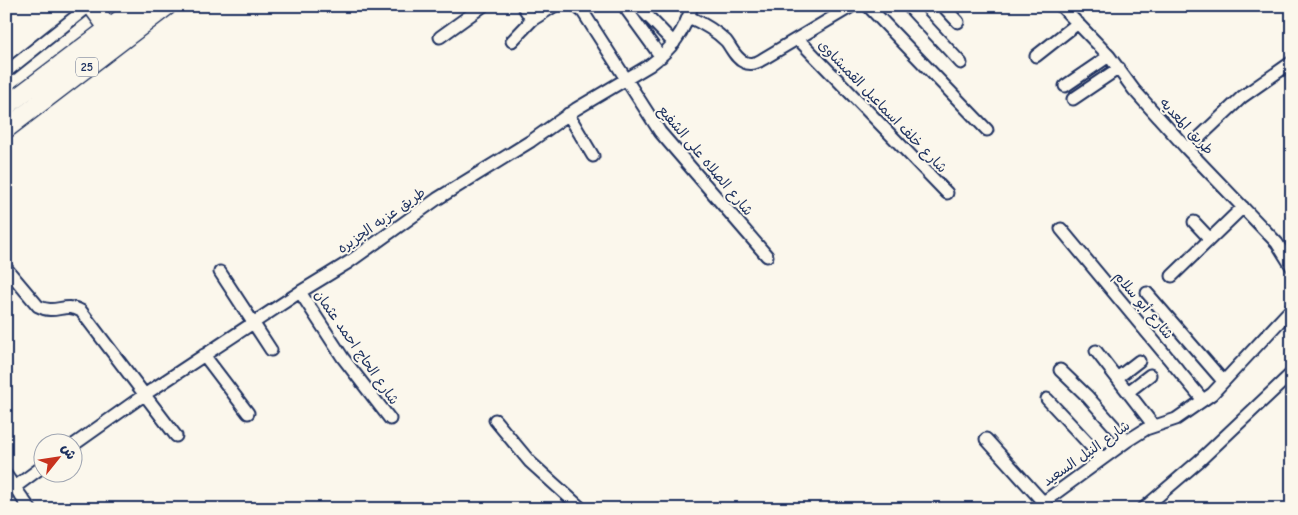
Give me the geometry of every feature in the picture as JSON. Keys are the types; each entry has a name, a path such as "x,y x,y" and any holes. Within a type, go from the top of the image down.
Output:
{"highway":[{"path":"90,6 108,28"},
{"name":"25","path":"6,106 138,6"},
{"name":"25","path":"7,128 168,6"},
{"path":"70,57 82,71"}],"street":[{"path":"6,72 90,6"},
{"path":"440,37 483,6"},
{"path":"523,6 532,20"},
{"path":"512,41 532,20 554,6"},
{"name":"شارع الصلاه على الشفيع","path":"576,6 582,12 668,142 767,256"},
{"path":"624,6 661,57"},
{"path":"638,6 674,43"},
{"path":"690,12 725,40 738,58 750,64 757,63 798,40 852,6"},
{"path":"868,6 987,130"},
{"path":"908,6 961,63"},
{"path":"943,6 958,22"},
{"name":"طريق المعديه","path":"1061,6 1109,56 1134,90 1186,148 1277,243 1292,267"},
{"name":"طريق عزبه الجزيره","path":"82,439 252,323 349,262 437,199 532,141 568,114 661,57 685,27 690,12"},
{"path":"1036,56 1078,23"},
{"name":"شارع خلف اسماعيل القمبشاوى","path":"798,40 947,193"},
{"path":"1065,86 1109,56"},
{"path":"1186,148 1242,97 1292,62"},
{"path":"1073,99 1119,68"},
{"path":"568,114 593,156"},
{"path":"1172,276 1243,206"},
{"path":"1194,222 1210,239"},
{"name":"شارع أبو سلام","path":"1062,229 1203,400"},
{"path":"6,268 38,306 52,310 74,307 81,311 176,436"},
{"path":"220,272 271,350"},
{"name":"شارع الحاج احمد عثمان","path":"300,292 343,358 390,419"},
{"path":"1147,293 1223,381"},
{"name":"شارع النيل السعيد","path":"1038,505 1127,441 1146,429 1176,419 1203,400 1292,308"},
{"path":"1096,352 1154,426"},
{"path":"204,355 248,413"},
{"path":"1117,378 1139,361"},
{"path":"1060,370 1087,396 1127,441"},
{"path":"1143,509 1199,462 1292,373"},
{"path":"1128,392 1150,375"},
{"path":"1047,399 1102,458"},
{"path":"495,420 530,462 582,509"},
{"path":"986,439 1038,505"},
{"path":"15,487 32,474"},
{"path":"6,475 30,509"}]}
